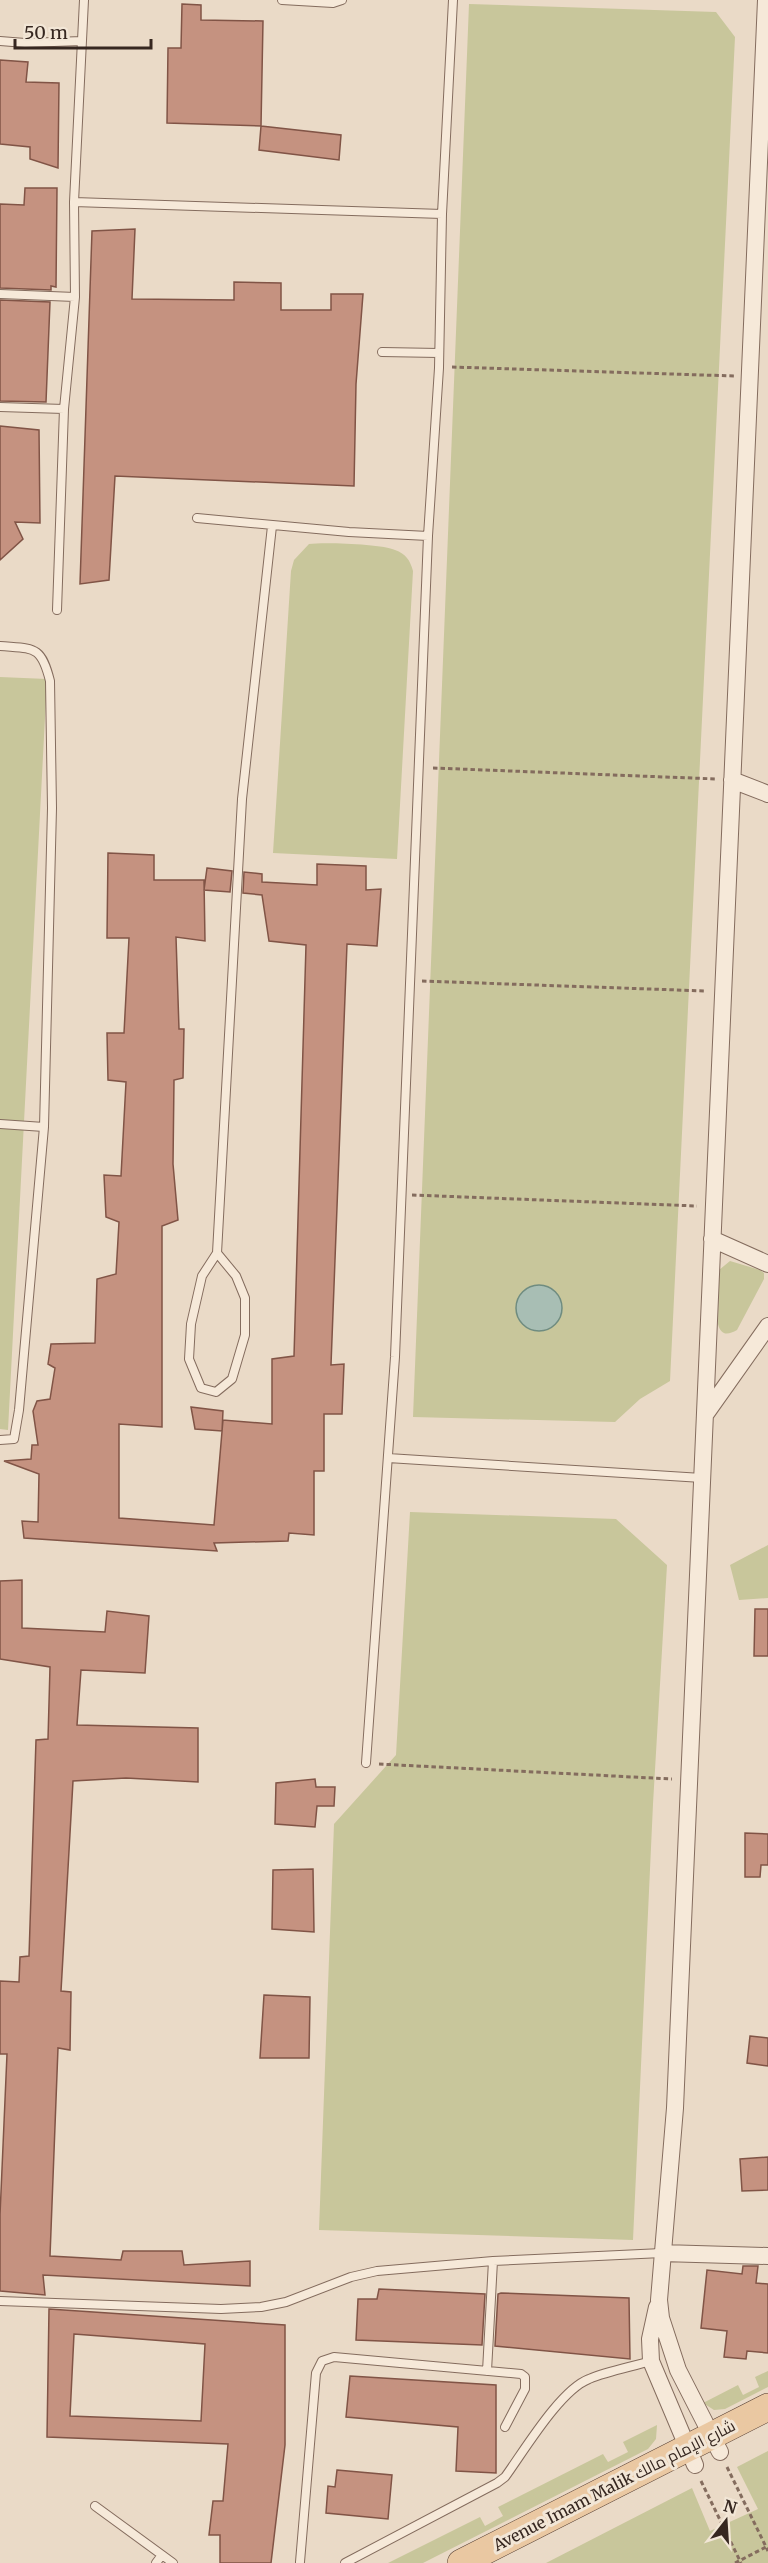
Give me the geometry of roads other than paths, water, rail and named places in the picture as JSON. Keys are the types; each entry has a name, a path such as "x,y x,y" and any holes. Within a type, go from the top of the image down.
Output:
{"main road":[{"name":"Avenue Imam Malik شارع الإمام مالك","path":"717,2444 768,2407"},
{"name":"Avenue Imam Malik شارع الإمام مالك","path":"461,2563 717,2444 768,2428"},
{"name":"Avenue Imam Malik شارع الإمام مالك","path":"501,2563 691,2457"}],"street":[{"path":"691,2457 651,2361 650,2339 659,2300 675,2108 766,0"},
{"path":"732,780 768,794"},
{"path":"712,1239 768,1264"},
{"path":"705,1415 768,1326"},
{"path":"662,2253 768,2256"},
{"path":"659,2300 666,2336 678,2370 717,2444"}],"lane":[{"path":"57,610 64,409 75,297 74,202 84,0"},
{"path":"282,0 333,3 342,0"},
{"path":"366,1763 388,1458 403,1195 428,536 439,368 442,214 453,0"},
{"path":"0,41 25,43 82,41"},
{"path":"74,202 442,214"},
{"path":"0,294 75,297"},
{"path":"382,352 439,353"},
{"path":"0,407 64,409"},
{"path":"197,518 272,526 428,536"},
{"path":"217,1253 236,1276 245,1298 245,1335 232,1379 216,1392 201,1388 189,1359 191,1324 202,1276 217,1253 242,799 272,526"},
{"path":"0,646 36,651 45,660 50,681 52,808 44,1127 19,1410 13,1440 0,1440"},
{"path":"0,1124 44,1127"},
{"path":"388,1458 702,1478"},
{"path":"0,2301 220,2309 261,2307 286,2302 351,2277 377,2271 493,2261 662,2253"},
{"path":"487,2371 493,2261"},
{"path":"300,2562 316,2373 322,2361 334,2357 516,2373 525,2378 525,2389 505,2427"},
{"path":"345,2563 505,2477 561,2400 574,2387 588,2379 651,2361"},
{"path":"95,2506 173,2563"},
{"path":"156,2563 162,2555"}]}
